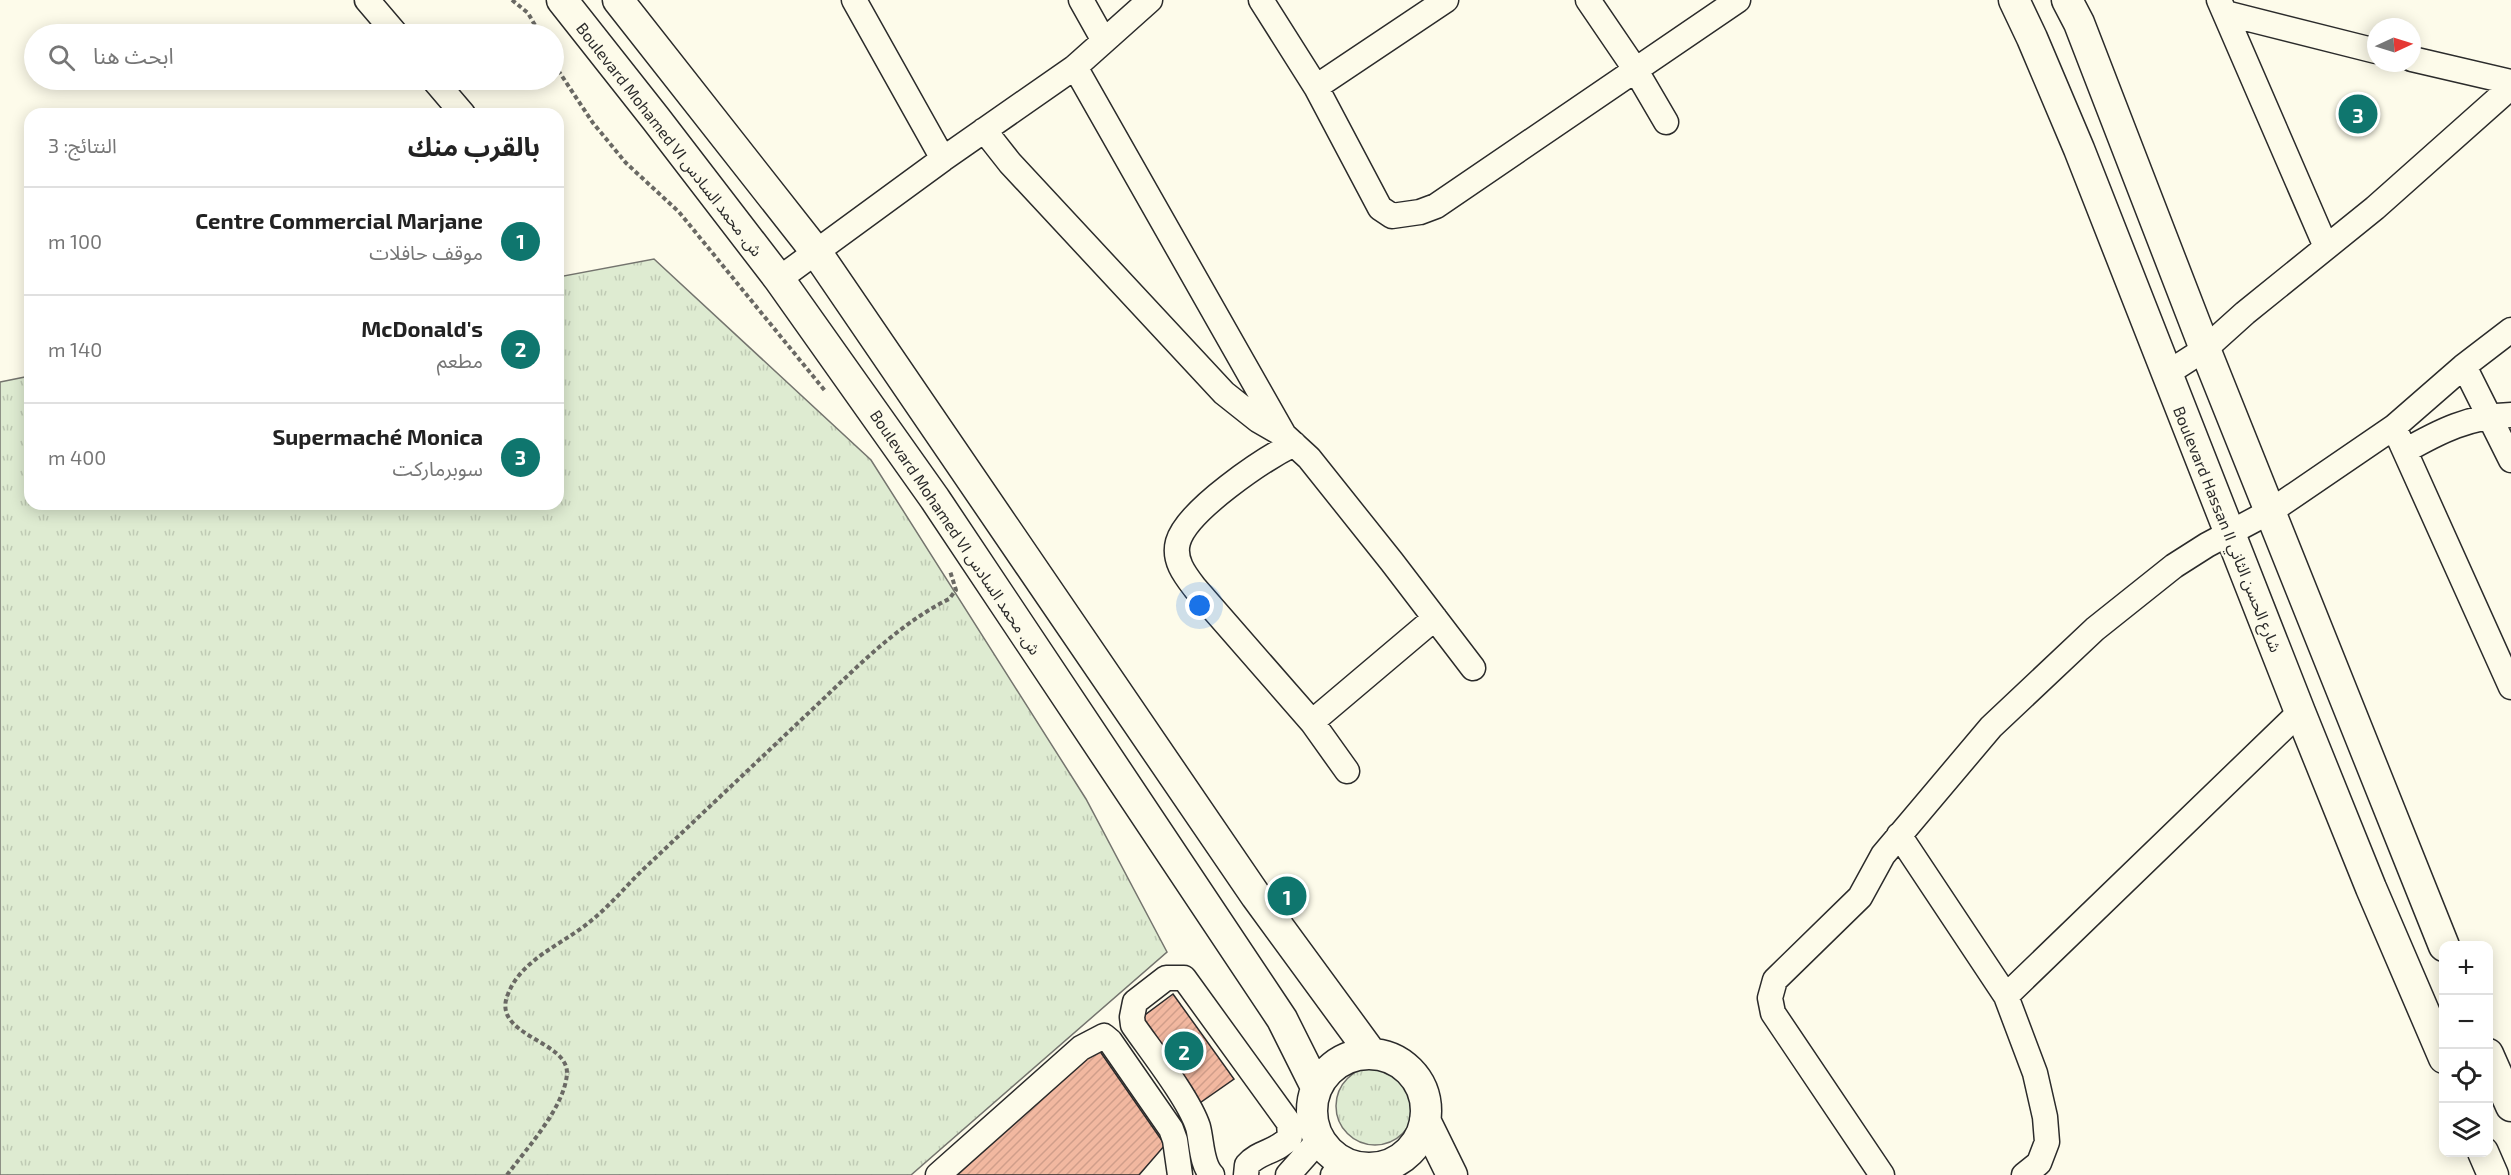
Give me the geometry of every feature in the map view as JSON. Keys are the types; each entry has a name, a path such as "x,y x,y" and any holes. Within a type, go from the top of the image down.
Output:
{"main road":[{"name":"Boulevard Mohamed VI ش. محمد السادس","path":"562,0 657,118 779,279 935,499 1282,1019 1316,1087"},
{"path":"618,0 817,253 1257,896 1371,1053"},
{"name":"Boulevard Hassan II شارع الحسن الثاني","path":"2014,0 2079,149 2300,712 2371,888 2440,1049"},
{"path":"2067,0 2079,23 2205,349 2442,941"},
{"path":"1219,924 1257,896"},
{"path":"1371,1053 1390,1058 1406,1068 1418,1083 1425,1101 1425,1120 1419,1138 1408,1153 1380,1171 1338,1169 1330,1153 1319,1140 1311,1114 1316,1087 1330,1069 1349,1057 1371,1053"},
{"path":"2493,1065 2511,1106"},
{"path":"1425,1120 1452,1175"},
{"path":"2485,1157 2493,1175"}],"street":[{"path":"367,0 387,24"},
{"path":"854,0 943,159"},
{"path":"1081,0 1104,41"},
{"path":"779,279 943,159 1075,67 1150,0"},
{"path":"1261,0 1316,87 1380,208 1392,216 1420,213 1436,206 1738,0"},
{"path":"1316,87 1446,0"},
{"path":"1588,0 1635,69 1666,122"},
{"path":"2222,7 2326,247"},
{"path":"2222,7 2367,48"},
{"path":"2421,61 2511,82"},
{"path":"1075,67 1289,439"},
{"path":"2166,374 2205,349 2383,201 2511,87"},
{"path":"443,90 458,108"},
{"path":"984,130 1010,163 1224,393 1258,420 1289,439 1309,458 1338,491 1473,668"},
{"path":"1882,1175 1773,1013 1770,998 1775,980 1860,897 1883,855 1991,727 2095,629 2174,566 2207,545 2271,511 2394,427 2464,366 2511,330"},
{"path":"2464,366 2499,416 2511,460"},
{"path":"2405,451 2437,433 2499,416"},
{"path":"2394,427 2511,687"},
{"path":"1289,439 1192,519 1177,544 1178,560 1185,575 1195,588 1312,722 1347,771"},
{"path":"1312,722 1435,618"},
{"path":"2006,996 2300,712"},
{"path":"1899,836 2006,996 2035,1073 2045,1117 2047,1143 2040,1163 2024,1175"},
{"path":"1212,1175 1206,1169 1195,1118 1133,1025 1135,1002 1166,978 1184,978 1289,1123 1290,1137 1283,1147 1255,1156 1246,1165 1246,1175"},
{"path":"938,1175 1081,1048 1095,1038 1104,1036 1110,1041 1171,1129 1178,1151 1175,1171"},
{"path":"1288,1175 1319,1140"}],"path":[{"path":"512,0 528,13 534,24"},
{"path":"564,79 593,123 626,163 679,212 828,395"},
{"path":"507,1175 558,1103 567,1072 560,1057 526,1035 512,1022 507,1013 506,999 520,972 592,920 884,642 952,597 955,584 948,566"}],"green space":[{"path":"654,259 871,460 1086,799 1167,952 911,1175 0,1175 0,382 24,377 24,510 564,510 564,276"},
{"path":"1375,1067 1390,1070 1403,1078 1411,1091 1414,1106 1411,1121 1403,1134 1390,1142 1375,1145 1360,1142 1347,1134 1339,1121 1336,1106 1339,1091 1347,1078 1360,1070"}],"building":[{"path":"1173,994 1234,1079 1194,1107 1134,1023"},
{"path":"1097,1047 1165,1145 1139,1175 956,1175"}],"place":[{"name":"Supermaché Monica","path":"2358,114"},
{"name":"Centre Commercial Marjane","path":"1287,896"},
{"name":"McDonald's","path":"1184,1051"}]}
